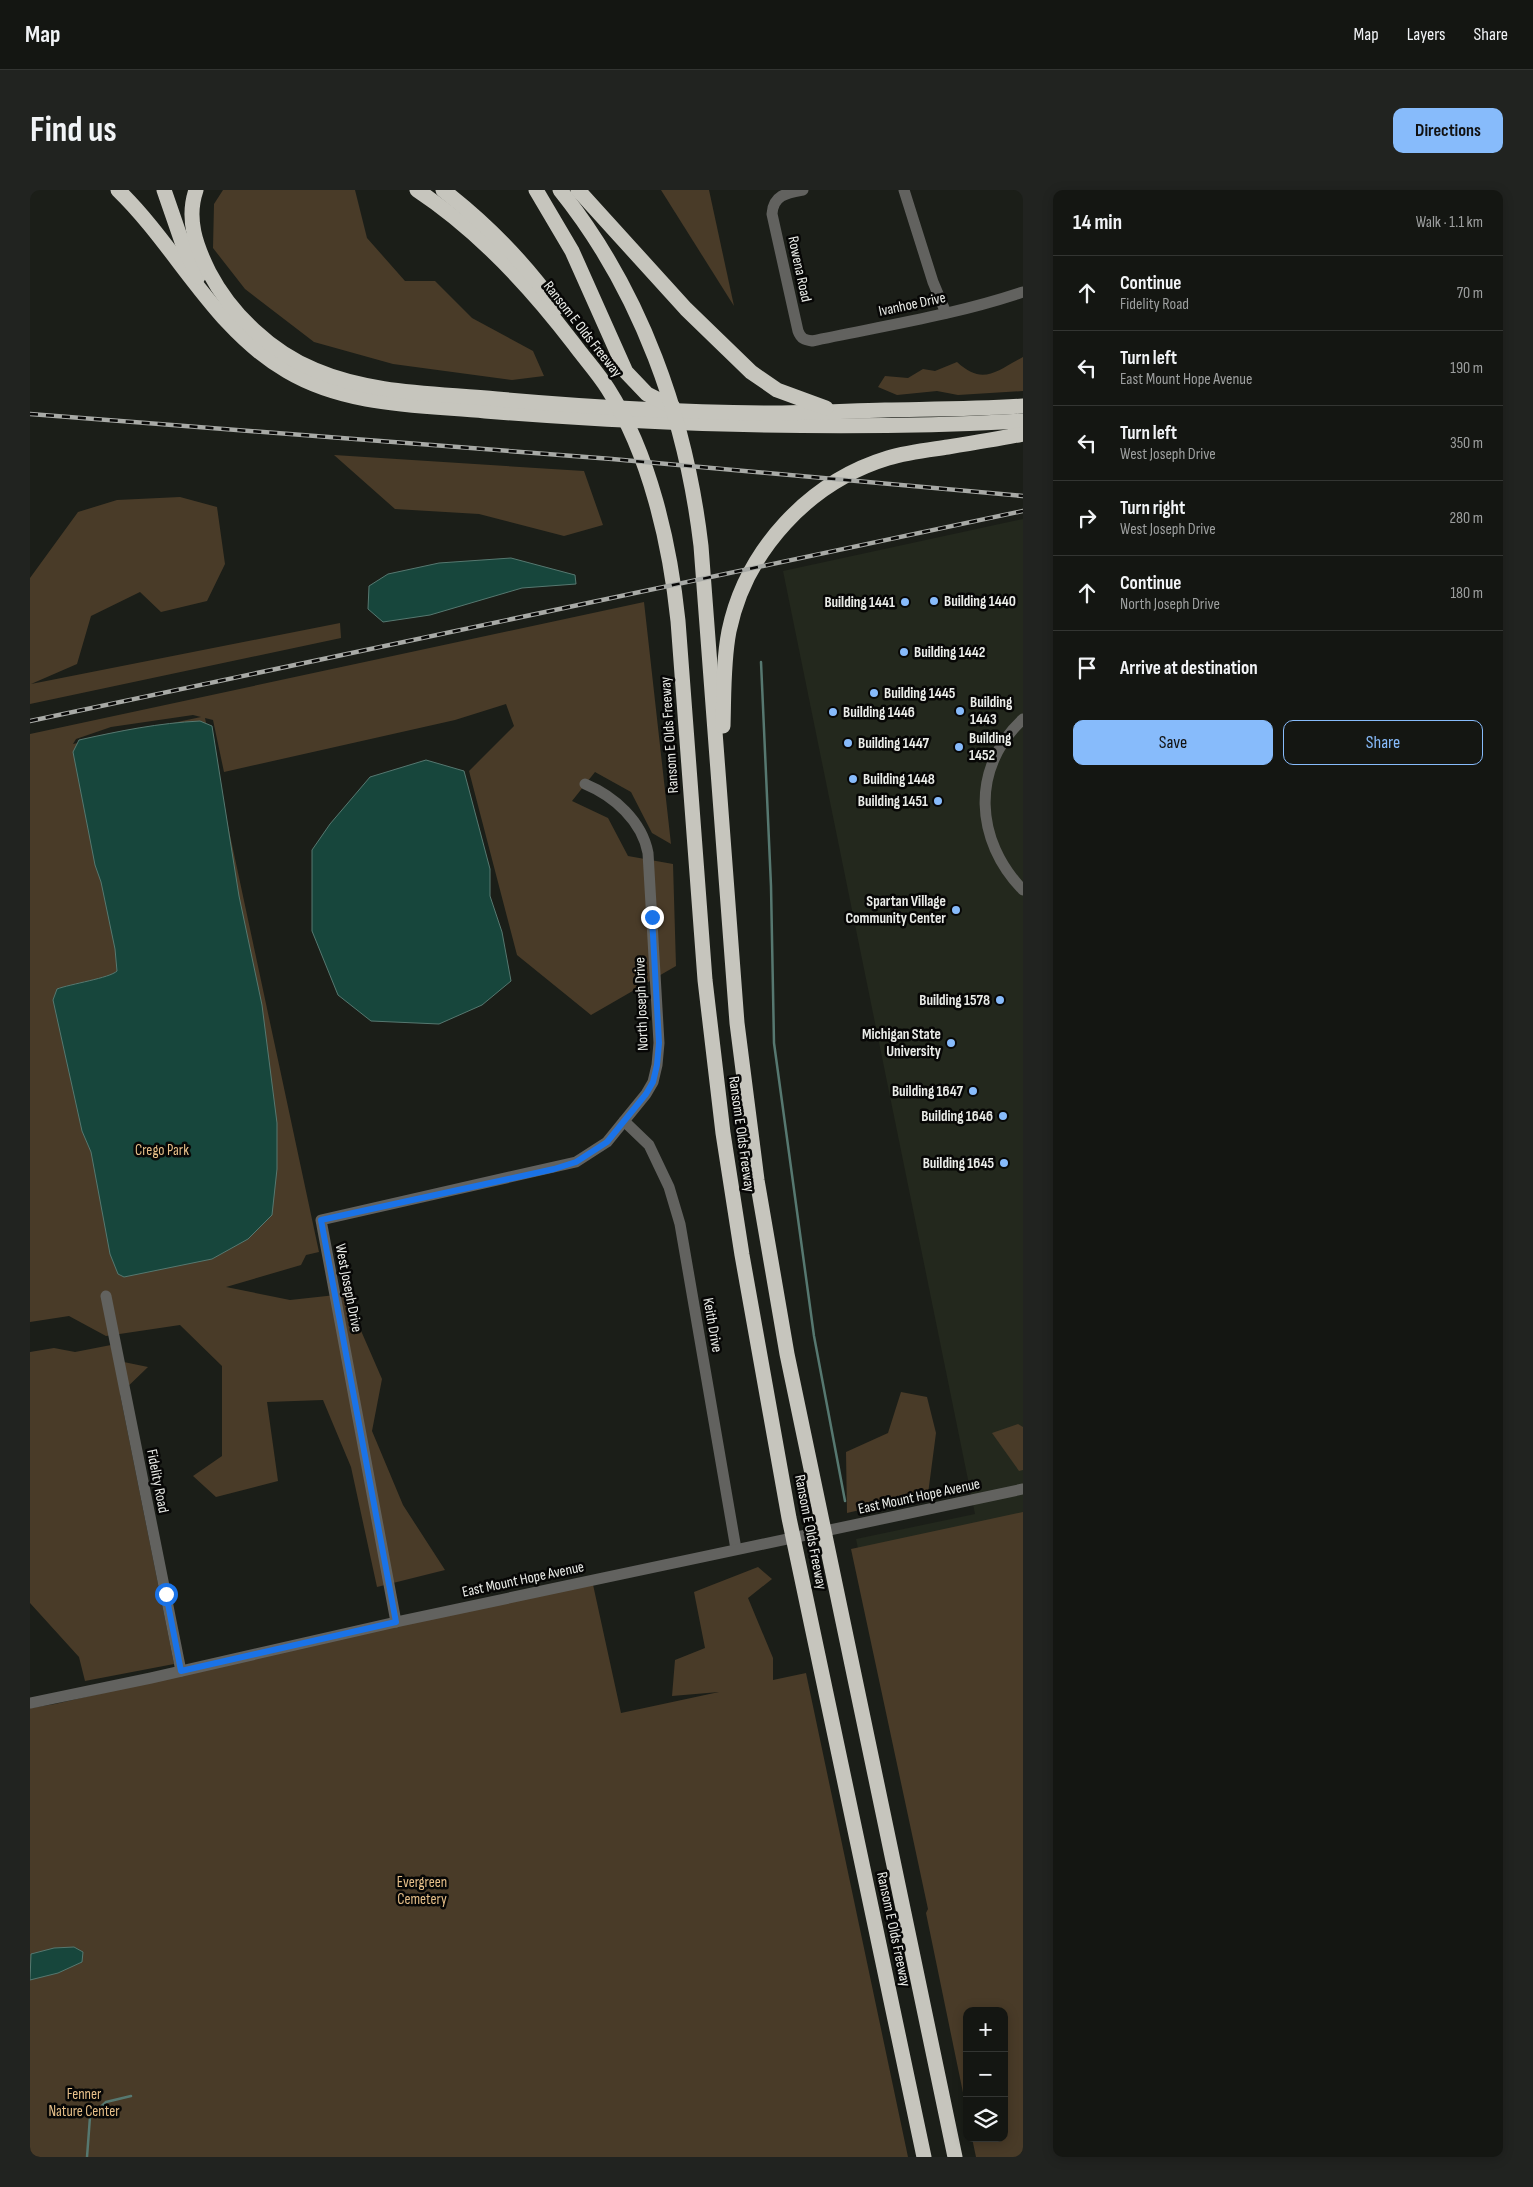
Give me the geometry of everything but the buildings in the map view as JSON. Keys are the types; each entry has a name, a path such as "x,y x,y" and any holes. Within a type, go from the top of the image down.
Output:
{"highway":[{"path":"118,190 227,322 248,344 286,371 329,390 371,400 608,421 808,419 1023,421"},
{"path":"164,190 197,276 227,322"},
{"path":"196,190 191,213 193,233 212,278 232,306 256,332 287,356 313,370 343,381 386,388 594,407 808,419 837,411 1023,406"},
{"name":"Ransom E Olds Freeway","path":"417,190 490,248 516,274 555,320 608,390 633,440 651,490 670,564 676,603 705,980 716,1081 744,1264 789,1518 924,2157"},
{"path":"443,190 492,233 534,276 577,336 608,390"},
{"path":"536,190 572,251 626,372 638,386 655,399 674,407 696,412"},
{"name":"Ransom E Olds Freeway","path":"560,190 598,244 642,327 665,382 681,434 694,495 703,562 735,1003 749,1127 783,1336 955,2157"},
{"path":"578,190 686,310 760,380 786,394 837,411"},
{"path":"720,805 726,656 730,629 741,592 761,554 792,515 842,478 888,458 1023,434"}],"street":[{"name":"Rowena Road","path":"803,190 780,196 775,202 772,214 798,331 800,336 806,340"},
{"path":"904,190 933,282 946,312"},
{"name":"Ivanhoe Drive","path":"806,340 812,341 994,302 1023,292"},
{"path":"1023,719 1015,726 996,755 988,779 985,799 986,822 990,841 1004,868 1023,890"},
{"name":"North Joseph Drive","path":"585,784 604,792 629,815 646,839 648,853 659,1050 653,1082 624,1121"},
{"name":"Keith Drive","path":"624,1121 649,1145 669,1187 680,1224 736,1549"},
{"name":"West Joseph Drive","path":"396,1622 321,1220 576,1162 607,1142 624,1121"},
{"name":"Fidelity Road","path":"106,1296 181,1671"},
{"name":"East Mount Hope Avenue","path":"30,1703 396,1622 1023,1489"}],"shaded area":[{"name":"Michigan State University","path":"1023,519 1023,2157 1008,2142 1008,2007 963,2007 963,2049 856,1539 975,1514 783,571"}],"green space":[{"path":"223,190 355,190 367,238 405,281 435,281 472,318 533,351 544,376 512,380 393,364 314,342 245,289 213,248 214,204"},
{"path":"661,190 709,190 734,306"},
{"path":"1023,357 1023,391 958,395 937,391 897,395 878,387 885,376 908,378 923,369 935,371 957,362 974,373 990,374"},
{"path":"334,455 584,471 603,525 564,536 479,514 395,509"},
{"path":"180,497 217,507 225,564 207,601 161,612 140,592 91,616 77,664 31,684 340,623 341,638 30,704 30,578 78,512 117,500"},
{"path":"644,602 671,844 652,833 631,792 595,772 572,801 608,818 628,856 673,864 676,966 591,1015 517,955 469,771 514,726 506,704 455,720 224,772 213,720 205,718 319,1252 306,1255 301,1265 226,1287 290,1300 345,1294 382,1379 372,1431 403,1505 445,1570 377,1587 351,1467 323,1400 267,1402 278,1481 216,1497 193,1476 222,1456 222,1366 180,1325 106,1336 69,1316 30,1322 30,734","holes":["193,715 201,717 73,744 76,739 111,727"]},
{"path":"111,1345 114,1360 148,1367 120,1394 174,1664 85,1681 79,1657 30,1603 30,1352 54,1348 75,1352"},
{"path":"901,1392 927,1397 936,1433 928,1494 847,1513 846,1452 888,1433"},
{"path":"1018,1424 1023,1427 1023,1470 1019,1471 992,1433"},
{"path":"1023,1512 1023,2157 976,2157 973,2142 1008,2142 1008,2007 963,2007 963,2093 926,1913 928,1909 851,1549"},
{"name":"Evergreen Cemetery","path":"758,1567 772,1579 748,1598 773,1658 773,1680 806,1673 908,2157 30,2157 30,1708 55,1704 592,1580 621,1713 719,1692 672,1696 675,1660 705,1648 694,1592"}],"water":[{"path":"511,558 575,575 576,584 522,588 430,615 383,622 368,609 369,586 388,574 439,563"},
{"name":"Crego Park","path":"200,721 212,726 239,896 262,1005 277,1123 277,1169 272,1215 248,1239 212,1259 124,1277 118,1274 110,1254 91,1152 82,1131 53,1000 57,989 113,974 117,971 115,949 101,882 95,865 73,752 79,740 139,728"},
{"path":"426,760 464,771 490,869 490,896 502,932 511,981 482,1005 439,1024 371,1021 338,995 312,931 312,850 330,824 370,777"},
{"path":"74,1947 83,1952 82,1962 58,1973 30,1980 31,1954 54,1948"}],"waterway":[{"path":"761,662 771,886 774,1043 814,1336 845,1501"},
{"path":"87,2157 90,2117 106,2102 131,2096"}],"railway":[{"path":"30,414 612,459 1023,496"},
{"path":"30,721 1023,511"}],"place":[{"name":"Building 1440","path":"934,601"},
{"name":"Building 1441","path":"905,602"},
{"name":"Building 1442","path":"904,652"},
{"name":"Building 1445","path":"874,693"},
{"name":"Building 1443","path":"960,711"},
{"name":"Building 1446","path":"833,712"},
{"name":"Building 1447","path":"848,743"},
{"name":"Building 1452","path":"959,747"},
{"name":"Building 1448","path":"853,779"},
{"name":"Building 1451","path":"938,801"},
{"name":"Spartan Village Community Center","path":"956,910"},
{"name":"Building 1578","path":"1000,1000"},
{"name":"Michigan State University","path":"951,1043"},
{"name":"Building 1647","path":"973,1091"},
{"name":"Building 1646","path":"1003,1116"},
{"name":"Building 1645","path":"1004,1163"}],"route":[{"path":"166,1594 181,1671 396,1622 321,1220 554,1169 576,1162 592,1154 607,1142 646,1094 653,1082 657,1065 659,1043 652,917"}],"park label":[{"name":"Fenner Nature Center","path":"84,2102"}]}
